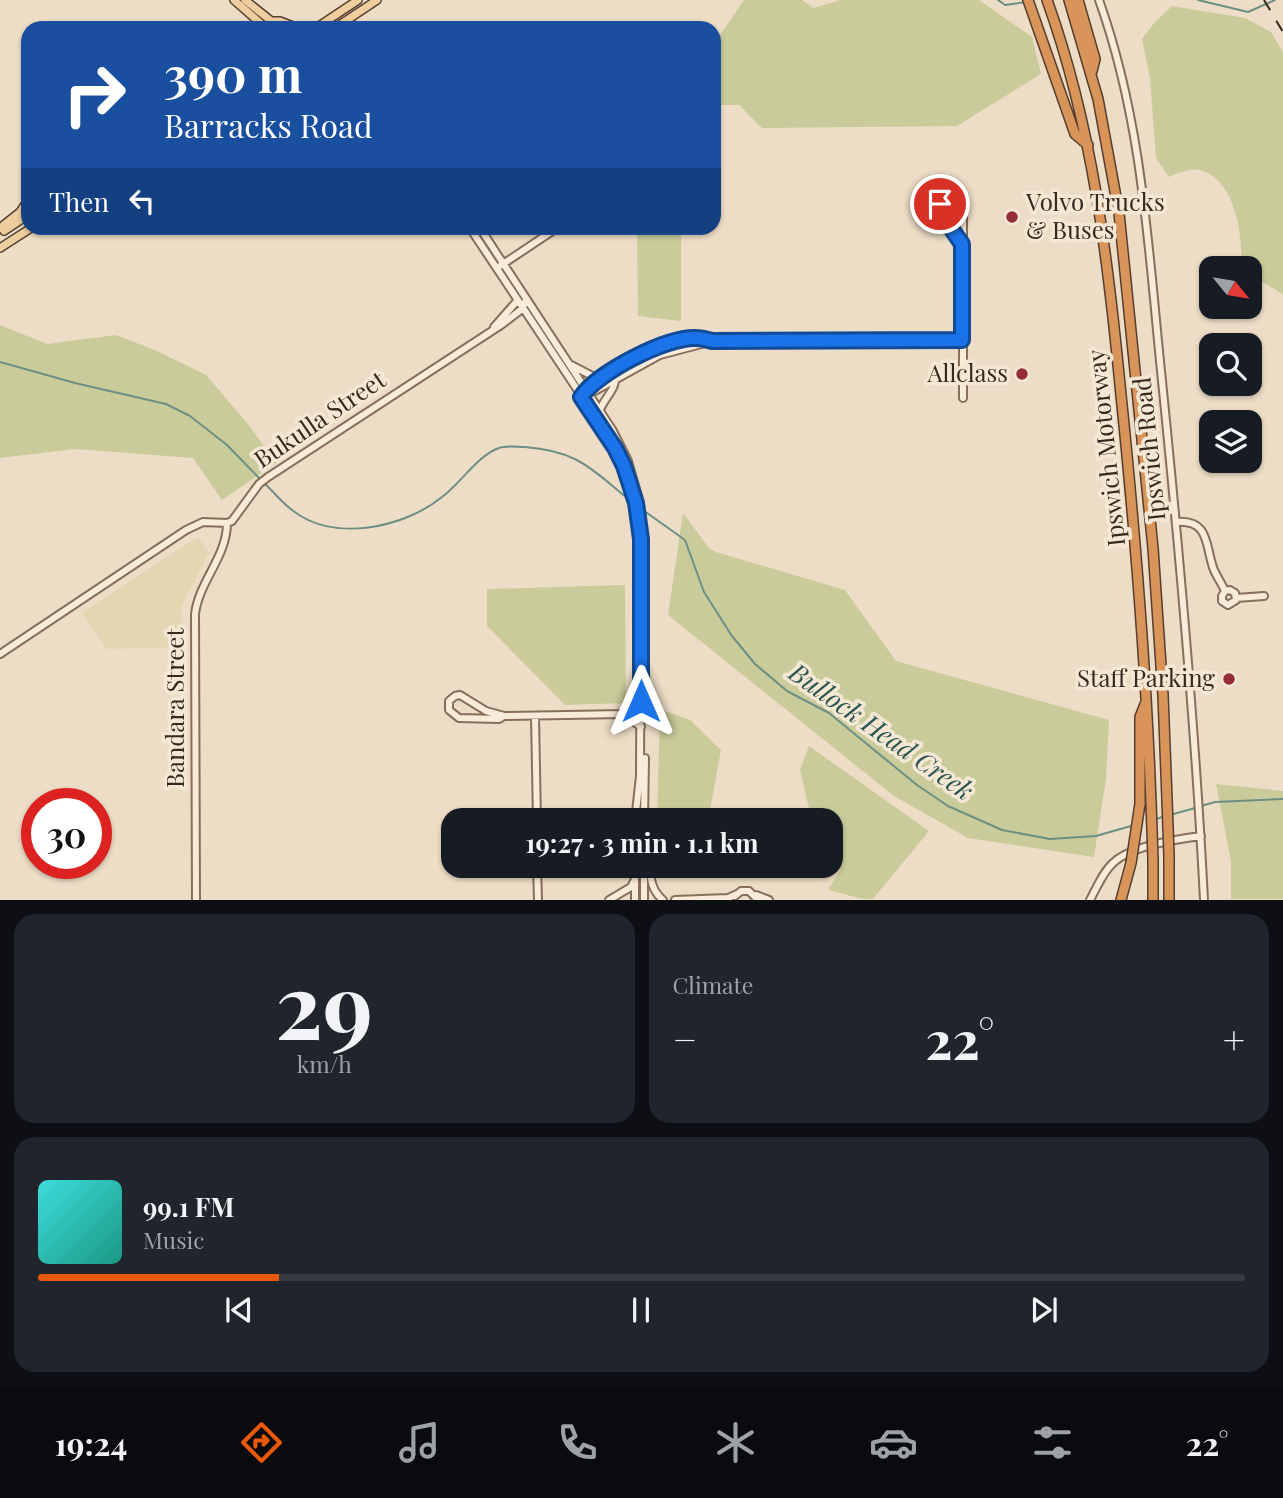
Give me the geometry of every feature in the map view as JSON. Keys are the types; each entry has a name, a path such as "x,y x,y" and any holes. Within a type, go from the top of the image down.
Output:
{"highway":[{"path":"1028,0 1075,134 1088,145"},
{"name":"Ipswich Motorway","path":"1069,0 1091,72 1114,175 1128,298 1158,614 1169,900"},
{"path":"1078,0 1095,59 1091,72"},
{"name":"Ipswich Motorway","path":"1049,4 1071,73 1088,145 1102,220 1116,335 1139,573 1147,699 1153,900"},
{"path":"1121,900 1131,863 1140,804 1140,717 1147,699"}],"main road":[{"path":"234,0 265,21"},
{"path":"245,0 266,21"},
{"path":"326,21 358,0"},
{"path":"346,21 377,0"},
{"path":"349,21 354,16"},
{"path":"0,230 21,210"},
{"path":"0,230 21,219"},
{"path":"0,248 21,234"}],"street":[{"name":"Ipswich Road","path":"1099,0 1124,80 1139,156 1194,719 1204,900"},
{"path":"962,244 940,211 940,204 949,197 955,197 962,203 963,398"},
{"path":"474,235 615,448 631,478"},
{"path":"485,235 620,443 631,478 643,566 644,808"},
{"path":"495,269 546,235"},
{"path":"517,301 526,300"},
{"path":"522,309 526,300"},
{"name":"Bukulla Street","path":"492,328 517,301"},
{"name":"Bukulla Street","path":"227,523 268,477 522,309"},
{"path":"588,393 600,380 624,364 667,344 697,338 713,341 962,340"},
{"path":"581,397 660,355 713,341"},
{"path":"571,365 600,380"},
{"path":"600,410 605,398 615,386 615,380"},
{"path":"1176,522 1187,521 1202,531 1209,545 1214,570 1225,591"},
{"path":"0,654 186,530 203,522 227,523"},
{"name":"Bandara Street","path":"196,900 195,614 199,596 225,543 227,523"},
{"path":"636,808 640,776 643,566"},
{"path":"1225,591 1233,591 1236,598"},
{"path":"1225,591 1221,599 1225,605 1232,604 1236,598"},
{"path":"1236,598 1264,596"},
{"path":"504,716 499,719 459,718 449,710 449,701 460,695 486,710 504,716 535,716 624,714 635,709 641,701"},
{"path":"624,714 641,727"},
{"path":"535,716 537,808"},
{"path":"1090,900 1108,869 1121,856 1164,843 1201,836"},
{"path":"537,878 538,900"},
{"path":"643,900 644,878"},
{"path":"650,878 663,900"},
{"path":"609,900 631,887 635,879"},
{"path":"635,879 635,900"},
{"path":"675,900 728,898 745,890 769,900"}],"shaded area":[{"path":"198,537 209,553 181,607 183,647 107,649 82,613"}],"green space":[{"path":"744,0 802,0 814,8 840,0 979,0 1032,37 1041,74 957,126 762,128 739,105 721,105 721,34"},
{"path":"1172,6 1245,18 1271,32 1283,52 1283,294 1262,282 1262,256 1241,256 1238,224 1229,196 1221,184 1212,175 1200,170 1188,170 1169,177 1156,158 1150,78 1142,39"},
{"path":"637,235 681,235 681,321 638,316"},
{"path":"0,325 47,344 116,335 206,375 248,424 276,463 222,500 193,458 75,449 0,458"},
{"path":"683,513 709,548 716,552 845,590 896,661 1109,720 1106,779 1094,857 968,838 894,796 668,615"},
{"path":"625,585 626,703 565,705 487,626 487,589"},
{"path":"660,709 690,720 721,750 710,808 657,808"},
{"path":"809,746 929,831 873,899 828,890 835,878 843,878 843,808 809,808 800,770"},
{"path":"1216,784 1283,791 1283,899 1231,899 1231,861"}],"waterway":[{"path":"998,0 1005,5 1026,2"},
{"path":"1198,0 1248,12 1275,0"},
{"name":"Bullock Head Creek","path":"0,362 166,404 190,416 227,445 261,480"},
{"name":"Bullock Head Creek","path":"265,484 288,507 309,520 347,529 368,528 408,517 426,508 449,491 476,463 491,452 502,447 515,447 544,449 573,458 596,472 632,502"},
{"name":"Bullock Head Creek","path":"640,508 685,540 704,592 732,636 755,664 787,691 829,713 917,785 948,806 1002,830 1050,839 1096,836 1131,826"},
{"name":"Bullock Head Creek","path":"1201,806 1215,802 1283,799"},
{"name":"Bullock Head Creek","path":"1170,815 1195,808"},
{"name":"Bullock Head Creek","path":"1154,820 1165,816"}],"railway":[{"path":"1264,0 1283,32"}],"place":[{"name":"Volvo Trucks & Buses","path":"1012,217"},
{"name":"Allclass","path":"1022,374"},
{"name":"Staff Parking","path":"1229,679"}],"route":[{"path":"641,701 641,539 636,503 615,448 581,397 586,389 624,364 649,350 681,340 962,340 962,244 940,211 940,204"}]}
